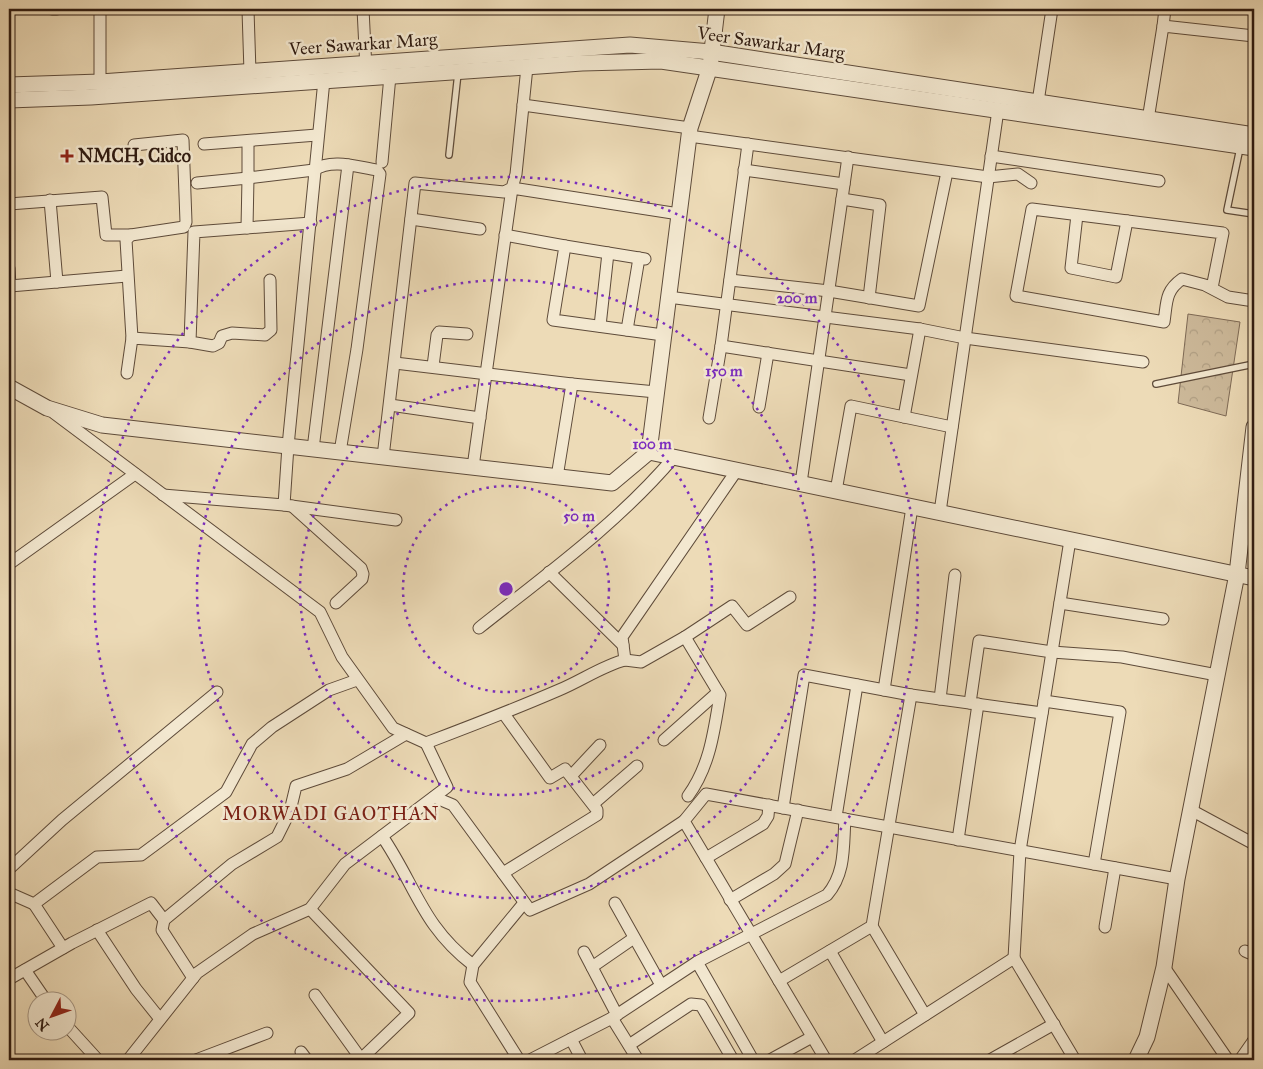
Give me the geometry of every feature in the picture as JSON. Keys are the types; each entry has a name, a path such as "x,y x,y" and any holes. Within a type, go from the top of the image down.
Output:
{"street":[{"path":"52,9 57,9"},
{"path":"100,9 100,82"},
{"path":"363,9 366,70"},
{"path":"47,408 102,425 612,483 649,452 689,132 711,59 716,9"},
{"path":"1038,102 1052,9"},
{"path":"1147,127 1165,9"},
{"path":"248,10 250,72"},
{"path":"1163,26 1254,36"},
{"name":"Veer Sawarkar Marg","path":"9,100 38,92 100,82 250,72 366,70 630,45 998,110 1147,127 1254,135"},
{"name":"Veer Sawarkar Marg","path":"9,85 38,92 324,80 366,70 390,76 625,61 711,59 1038,102 1247,147"},
{"path":"473,467 505,235 516,174 527,67"},
{"path":"382,162 390,76"},
{"path":"324,80 317,135 311,223 288,446 288,506 361,568 362,579 336,603"},
{"path":"523,105 689,132 748,144 988,178 1018,174 1031,184"},
{"path":"940,512 998,110"},
{"path":"204,144 317,135"},
{"path":"9,204 102,197 106,235 131,236 184,227 186,222 183,140 134,145"},
{"path":"247,228 248,140"},
{"path":"709,418 721,346 748,144"},
{"path":"992,156 1158,181"},
{"path":"801,483 848,157"},
{"path":"197,183 314,170 322,165 348,165 377,170 380,174 380,186 340,452"},
{"path":"313,449 348,165"},
{"path":"744,170 844,184"},
{"path":"730,280 829,291 920,306 946,172"},
{"path":"384,457 415,183 504,192 512,188 679,214"},
{"path":"842,199 880,205 869,298"},
{"path":"50,200 58,282"},
{"path":"1212,288 1223,233 1032,209 1016,296 1164,322 1171,286 1182,279 1212,288 1228,297 1254,301"},
{"path":"1077,214 1071,268 1116,277 1127,221"},
{"path":"411,219 480,229"},
{"path":"190,342 194,232 311,223"},
{"path":"505,235 642,258 626,330"},
{"path":"128,373 132,338 126,240 131,236"},
{"path":"565,246 554,320 664,335"},
{"path":"600,326 608,253"},
{"path":"9,268 10,286 127,276"},
{"path":"132,338 190,342 213,346 219,343 222,336 232,334 265,335 271,330 270,280"},
{"path":"668,297 726,306 920,329 965,338 1143,362"},
{"path":"904,417 920,329"},
{"path":"433,366 439,332 467,334"},
{"path":"721,346 912,375"},
{"path":"759,407 768,353"},
{"path":"395,363 656,392"},
{"path":"557,477 572,384"},
{"path":"9,387 47,408 320,612 342,657 357,680 393,728 426,743 447,787 345,864 310,909 253,934 197,973 128,1060"},
{"path":"390,406 480,418"},
{"path":"836,491 851,406 952,427"},
{"path":"1136,1060 1147,1037 1164,967 1177,879 1236,574 1254,427"},
{"path":"649,452 1254,578"},
{"path":"479,628 646,490 674,457"},
{"path":"625,660 622,637 737,470"},
{"path":"9,564 135,474"},
{"path":"163,495 288,506 396,520"},
{"path":"884,690 912,506"},
{"path":"1070,540 1020,851 1014,958 1075,1060"},
{"path":"549,572 623,646"},
{"path":"940,699 955,575"},
{"path":"426,743 504,714 578,682 614,663 625,660 641,662 685,637 732,606 747,624 790,597"},
{"path":"1060,603 1163,619"},
{"path":"685,637 720,695 714,735 705,766 699,781 688,796"},
{"path":"958,840 974,704 979,642 1052,652 1122,657 1217,675"},
{"path":"783,808 804,675 911,695 1042,713"},
{"path":"34,904 97,857 141,855 226,792 252,744 265,732 329,690 357,680"},
{"path":"530,1060 615,1016 697,962 827,895 837,883 842,864 840,818 857,685"},
{"path":"9,869 62,820 217,692"},
{"path":"664,740 718,692"},
{"path":"911,695 872,926 925,1015"},
{"path":"1044,700 1120,712 1094,864"},
{"path":"503,873 597,816 598,810 565,768 550,778 504,714"},
{"path":"194,978 162,930 164,920 232,864 278,837 290,811 296,786 347,769 406,734"},
{"path":"571,776 600,745"},
{"path":"593,804 637,766"},
{"path":"434,797 454,805 530,910 589,884 684,821 706,794 1177,879"},
{"path":"706,858 763,824 768,816 769,805"},
{"path":"730,900 774,874 785,864 798,810"},
{"path":"1191,810 1254,844"},
{"path":"684,821 826,1060"},
{"path":"382,836 398,860 421,909 435,930 453,950 473,965"},
{"path":"1105,927 1115,868"},
{"path":"9,893 34,904 63,948"},
{"path":"9,979 63,948 151,903 164,920"},
{"path":"519,1060 470,982 473,965 524,903"},
{"path":"615,903 661,985"},
{"path":"310,909 409,1012 361,1060 315,995"},
{"path":"779,981 872,926"},
{"path":"97,930 136,989 160,1019"},
{"path":"592,967 634,938"},
{"path":"830,951 883,1042"},
{"path":"584,952 638,1060"},
{"path":"855,1060 1014,958"},
{"path":"697,962 753,1060"},
{"path":"1164,967 1228,1060"},
{"path":"25,970 40,992"},
{"path":"629,1045 690,1004 697,1003 701,1005 733,1060"},
{"path":"990,1060 1054,1024"},
{"path":"196,1060 267,1033"},
{"path":"770,1060 812,1037"},
{"path":"78,1038 98,1060"},
{"path":"571,1039 582,1060"},
{"path":"1240,1060 1254,1040"}],"lane":[{"path":"449,155 458,71"},
{"path":"1247,147 1227,210 1254,214"},
{"path":"1156,384 1254,364"}],"green space":[{"path":"1188,314 1240,322 1226,416 1178,403"}],"place":[{"name":"NMCH, Cidco","path":"67,156"}],"district":[{"name":"MORWADI GAOTHAN","path":"331,813"}]}
